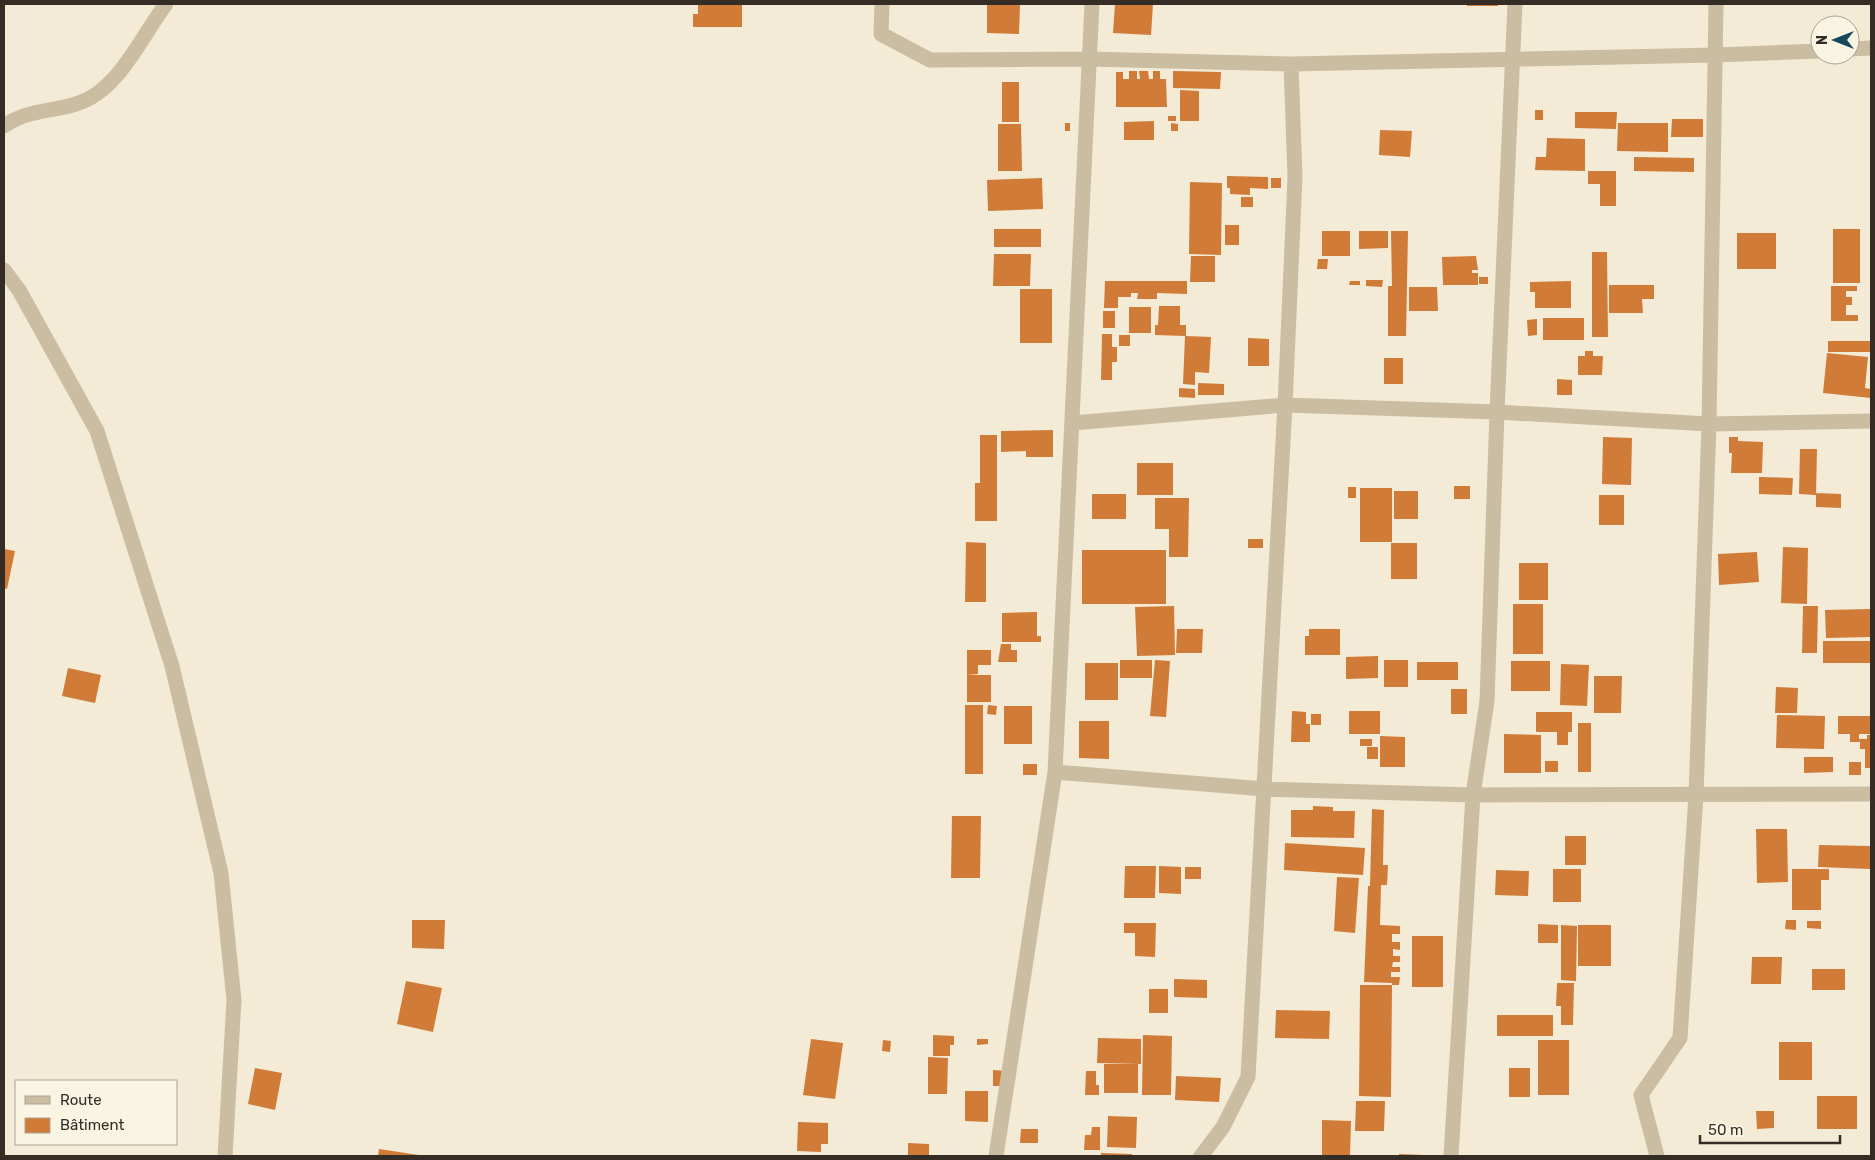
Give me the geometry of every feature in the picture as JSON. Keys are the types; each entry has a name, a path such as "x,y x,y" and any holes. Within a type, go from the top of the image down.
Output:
{"street":[{"path":"4,126 17,117 78,104 114,82 166,4"},
{"path":"882,4 881,34 930,60 1088,59 1291,64 1715,55 1810,50"},
{"path":"996,1156 1055,772 1092,4"},
{"path":"1451,1156 1473,796 1488,701 1497,412 1515,4"},
{"path":"1657,1156 1641,1095 1680,1038 1696,795 1709,424 1716,4"},
{"path":"1201,1156 1223,1127 1248,1076 1286,404 1295,177 1291,64"},
{"path":"4,270 19,290 97,431 172,666 221,873 228,931 234,1000 225,1156"},
{"path":"1073,423 1286,404 1497,412 1709,424 1871,421"},
{"path":"1055,772 1265,789 1473,796 1871,794"}],"building":[{"path":"698,4 742,4 742,27 693,27 693,14 698,14"},
{"path":"987,4 1020,4 1019,34 987,33"},
{"path":"1115,4 1153,4 1151,35 1113,33"},
{"path":"1467,4 1498,4 1498,6 1467,6"},
{"path":"1129,71 1137,71 1137,79 1140,79 1139,71 1148,71 1149,79 1153,79 1153,71 1160,71 1160,79 1166,79 1167,107 1116,107 1116,72 1123,72 1123,79 1129,79"},
{"path":"1173,71 1221,72 1220,89 1173,88"},
{"path":"1002,82 1019,82 1019,122 1002,122"},
{"path":"1180,90 1199,91 1199,121 1180,121"},
{"path":"1535,110 1543,110 1543,120 1535,120"},
{"path":"1575,112 1617,112 1616,129 1575,128"},
{"path":"1168,116 1176,116 1176,121 1168,121"},
{"path":"1672,119 1703,119 1703,137 1671,137"},
{"path":"1154,121 1154,140 1124,140 1124,122"},
{"path":"1065,123 1070,123 1070,131 1065,131"},
{"path":"1171,123 1178,124 1178,131 1171,131"},
{"path":"1618,123 1668,123 1668,152 1617,151"},
{"path":"998,124 1021,124 1022,171 998,171"},
{"path":"1380,130 1412,131 1410,157 1379,155"},
{"path":"1547,138 1585,139 1585,171 1535,170 1536,157 1546,157"},
{"path":"1634,157 1694,158 1694,172 1634,171"},
{"path":"1588,171 1616,171 1616,206 1600,206 1600,184 1588,184"},
{"path":"1227,176 1268,177 1268,189 1250,188 1250,195 1230,194 1230,188 1227,188"},
{"path":"1042,178 1043,209 988,211 987,180"},
{"path":"1271,178 1281,178 1281,188 1271,188"},
{"path":"1190,182 1222,183 1221,255 1189,254"},
{"path":"1241,197 1253,197 1253,207 1241,207"},
{"path":"1225,225 1239,225 1239,245 1225,245"},
{"path":"994,229 1041,229 1041,247 994,247"},
{"path":"1833,229 1860,229 1860,283 1833,283"},
{"path":"1322,231 1350,231 1350,256 1322,256"},
{"path":"1359,231 1388,231 1388,248 1359,249"},
{"path":"1391,231 1408,231 1406,336 1388,336 1388,286 1392,286"},
{"path":"1737,233 1776,233 1776,269 1737,269"},
{"path":"1592,252 1607,252 1608,337 1592,337"},
{"path":"994,254 1031,254 1030,286 993,286"},
{"path":"1191,256 1215,256 1215,282 1190,282"},
{"path":"1476,256 1478,270 1472,270 1472,273 1478,273 1478,285 1443,285 1442,257"},
{"path":"1318,259 1328,259 1327,269 1317,269"},
{"path":"1479,277 1488,277 1488,284 1479,284"},
{"path":"1366,280 1383,280 1382,287 1366,286"},
{"path":"1105,281 1187,281 1187,294 1157,293 1157,299 1137,299 1138,293 1131,293 1131,297 1118,297 1118,308 1104,308"},
{"path":"1350,281 1360,281 1360,285 1349,285"},
{"path":"1571,281 1571,308 1535,308 1535,292 1530,292 1530,282"},
{"path":"1609,285 1654,285 1654,299 1642,299 1643,313 1609,313"},
{"path":"1831,286 1857,286 1857,291 1846,291 1846,297 1852,297 1852,305 1846,305 1846,315 1858,315 1858,321 1831,321"},
{"path":"1409,287 1437,287 1438,311 1409,311"},
{"path":"1020,289 1052,289 1052,343 1020,343"},
{"path":"1159,306 1180,306 1180,325 1186,325 1186,336 1211,337 1209,373 1195,372 1195,385 1183,384 1185,336 1155,335 1155,325 1158,325"},
{"path":"1129,307 1151,307 1151,333 1129,333"},
{"path":"1103,311 1115,311 1115,328 1103,328"},
{"path":"1543,318 1584,318 1584,340 1543,340"},
{"path":"1537,319 1537,335 1528,336 1527,320"},
{"path":"1102,334 1112,334 1112,347 1117,347 1117,362 1112,362 1112,380 1101,380"},
{"path":"1119,335 1130,335 1130,346 1119,346"},
{"path":"1248,338 1269,339 1269,366 1248,366"},
{"path":"1828,341 1871,341 1871,352 1828,352"},
{"path":"1585,351 1593,351 1593,356 1603,356 1602,375 1578,375 1578,356 1585,356"},
{"path":"1827,353 1868,357 1865,388 1871,389 1871,398 1823,393"},
{"path":"1384,358 1403,358 1403,384 1384,384"},
{"path":"1557,379 1572,380 1572,395 1557,395"},
{"path":"1198,383 1224,384 1224,395 1198,395"},
{"path":"1179,388 1195,389 1195,398 1179,397"},
{"path":"1053,430 1053,457 1026,457 1026,451 1001,452 1001,431"},
{"path":"980,435 997,435 997,521 975,521 975,483 980,483"},
{"path":"1603,437 1632,438 1631,485 1602,484"},
{"path":"1729,437 1738,437 1738,441 1763,442 1762,473 1731,473 1732,453 1729,453"},
{"path":"1800,449 1817,449 1816,495 1799,494"},
{"path":"1137,463 1173,463 1173,495 1137,495"},
{"path":"1759,477 1793,478 1792,495 1759,494"},
{"path":"1454,486 1470,486 1470,499 1454,499"},
{"path":"1348,487 1356,487 1356,498 1348,498"},
{"path":"1360,488 1392,488 1392,542 1360,542"},
{"path":"1394,491 1418,491 1418,519 1394,519"},
{"path":"1816,493 1841,494 1841,508 1816,507"},
{"path":"1092,494 1126,494 1126,519 1092,519"},
{"path":"1599,495 1624,495 1624,525 1599,525"},
{"path":"1155,498 1189,498 1188,557 1169,557 1169,529 1155,529"},
{"path":"1248,539 1263,539 1263,548 1248,548"},
{"path":"966,542 986,543 986,602 965,602"},
{"path":"1391,543 1417,543 1417,579 1391,579"},
{"path":"1783,547 1808,548 1807,604 1781,603"},
{"path":"4,549 15,551 7,589 4,588"},
{"path":"1082,550 1166,550 1166,604 1082,604"},
{"path":"1757,552 1759,582 1719,585 1718,554"},
{"path":"1519,563 1548,563 1548,600 1519,600"},
{"path":"1513,604 1543,604 1543,654 1513,654"},
{"path":"1174,606 1175,655 1137,656 1135,607"},
{"path":"1803,606 1818,606 1817,653 1802,653"},
{"path":"1871,609 1871,637 1826,638 1825,610"},
{"path":"1037,612 1037,636 1041,636 1041,642 1002,642 1002,613"},
{"path":"1177,629 1203,629 1202,653 1176,653"},
{"path":"1309,629 1340,629 1340,655 1305,655 1305,636 1309,636"},
{"path":"1823,641 1871,641 1871,663 1823,663"},
{"path":"1001,644 1011,644 1011,650 1017,650 1017,662 998,662"},
{"path":"967,650 991,650 991,665 978,665 978,674 967,675"},
{"path":"1378,656 1378,678 1346,679 1346,657"},
{"path":"1120,660 1152,660 1152,678 1120,678"},
{"path":"1155,660 1170,661 1166,717 1150,716"},
{"path":"1384,660 1408,660 1408,687 1384,687"},
{"path":"1511,661 1550,661 1550,691 1511,691"},
{"path":"1417,662 1458,662 1458,680 1417,680"},
{"path":"1085,663 1118,663 1118,700 1085,700"},
{"path":"1561,664 1589,665 1587,706 1560,705"},
{"path":"68,668 101,675 95,703 62,696"},
{"path":"967,675 991,675 991,702 967,702"},
{"path":"1594,676 1622,676 1621,713 1594,713"},
{"path":"1776,687 1798,688 1797,713 1775,713"},
{"path":"1451,689 1467,689 1467,714 1451,714"},
{"path":"965,705 983,705 983,774 965,774"},
{"path":"988,705 997,706 996,715 987,714"},
{"path":"1004,706 1032,706 1032,744 1004,744"},
{"path":"1292,711 1306,712 1306,724 1310,724 1310,742 1291,742"},
{"path":"1349,711 1380,711 1380,734 1349,734"},
{"path":"1536,712 1572,712 1572,732 1568,732 1568,745 1557,745 1557,732 1536,732"},
{"path":"1311,714 1321,714 1321,725 1311,725"},
{"path":"1777,715 1825,716 1824,749 1776,748"},
{"path":"1838,716 1871,716 1871,734 1859,734 1859,739 1867,739 1867,735 1871,735 1871,768 1865,768 1865,749 1860,749 1860,742 1850,742 1850,734 1838,734"},
{"path":"1079,721 1109,721 1109,759 1079,758"},
{"path":"1578,723 1591,723 1591,772 1578,772"},
{"path":"1504,734 1541,735 1541,773 1504,773"},
{"path":"1380,736 1405,737 1405,767 1380,767"},
{"path":"1360,739 1372,739 1372,746 1360,746"},
{"path":"1367,747 1378,747 1378,759 1367,759"},
{"path":"1804,757 1833,757 1833,772 1804,773"},
{"path":"1545,761 1558,761 1558,772 1545,772"},
{"path":"1849,762 1861,762 1861,775 1849,775"},
{"path":"1023,764 1037,764 1037,775 1023,775"},
{"path":"1313,806 1333,807 1333,811 1355,811 1354,838 1291,837 1291,810 1313,810"},
{"path":"1372,809 1384,810 1383,865 1388,865 1387,885 1381,885 1380,925 1400,926 1400,934 1392,934 1392,942 1400,942 1400,950 1393,949 1393,956 1400,956 1400,962 1393,962 1392,967 1400,967 1400,972 1391,972 1391,977 1400,977 1399,985 1364,982 1368,886 1370,886"},
{"path":"952,816 981,816 980,878 951,878"},
{"path":"1756,829 1787,829 1788,882 1757,883"},
{"path":"1565,836 1586,836 1586,865 1565,865"},
{"path":"1285,843 1365,848 1363,875 1284,870"},
{"path":"1819,845 1870,846 1870,869 1818,867"},
{"path":"1125,866 1156,866 1155,898 1124,898"},
{"path":"1159,866 1181,867 1181,894 1159,893"},
{"path":"1185,867 1201,867 1201,879 1185,879"},
{"path":"1553,869 1581,869 1581,902 1553,902"},
{"path":"1792,869 1829,869 1829,880 1821,880 1821,910 1792,910"},
{"path":"1496,870 1529,871 1528,896 1495,895"},
{"path":"1337,877 1359,878 1355,933 1334,931"},
{"path":"412,920 445,920 444,949 412,948"},
{"path":"1786,920 1796,920 1796,930 1785,929"},
{"path":"1807,921 1821,921 1821,929 1807,928"},
{"path":"1124,923 1156,923 1155,957 1135,956 1135,933 1124,933"},
{"path":"1538,924 1558,925 1558,943 1538,943"},
{"path":"1561,925 1577,926 1576,981 1561,980"},
{"path":"1578,925 1611,925 1611,966 1578,966"},
{"path":"1412,936 1443,936 1443,987 1412,987"},
{"path":"1752,957 1782,957 1781,984 1751,984"},
{"path":"1812,969 1845,969 1845,990 1812,990"},
{"path":"1174,979 1207,980 1207,998 1174,997"},
{"path":"406,981 442,988 433,1032 397,1024"},
{"path":"1557,983 1574,983 1573,1025 1561,1025 1561,1006 1556,1006"},
{"path":"1360,985 1392,985 1391,1097 1359,1096"},
{"path":"1149,989 1168,989 1168,1013 1149,1013"},
{"path":"1276,1010 1330,1011 1329,1039 1275,1038"},
{"path":"1497,1015 1553,1015 1553,1036 1497,1036"},
{"path":"933,1035 954,1036 954,1045 950,1045 950,1056 933,1056"},
{"path":"1143,1035 1172,1036 1171,1095 1142,1095"},
{"path":"1098,1038 1141,1039 1141,1064 1097,1063"},
{"path":"811,1039 843,1043 835,1099 803,1095"},
{"path":"977,1039 988,1039 988,1044 977,1045"},
{"path":"883,1040 891,1041 890,1052 882,1051"},
{"path":"1538,1040 1569,1040 1569,1095 1538,1095"},
{"path":"1779,1042 1812,1042 1812,1080 1779,1080"},
{"path":"928,1057 948,1058 947,1094 928,1094"},
{"path":"1104,1064 1138,1064 1138,1093 1104,1093"},
{"path":"255,1068 282,1073 275,1110 248,1104"},
{"path":"1509,1068 1530,1068 1530,1097 1509,1097"},
{"path":"993,1070 1006,1071 1005,1086 993,1086"},
{"path":"1086,1071 1096,1071 1096,1085 1099,1085 1099,1095 1085,1095"},
{"path":"1176,1076 1221,1078 1219,1102 1175,1100"},
{"path":"965,1091 988,1091 988,1122 965,1121"},
{"path":"1817,1096 1857,1096 1857,1129 1817,1129"},
{"path":"1356,1101 1385,1101 1384,1131 1355,1131"},
{"path":"1756,1111 1774,1111 1774,1128 1757,1129"},
{"path":"1108,1116 1137,1117 1136,1148 1107,1147"},
{"path":"1322,1120 1351,1121 1350,1156 1322,1156"},
{"path":"798,1122 828,1123 828,1144 821,1144 821,1152 797,1151"},
{"path":"1092,1127 1100,1127 1100,1150 1084,1150 1085,1135 1091,1135"},
{"path":"1021,1129 1038,1129 1038,1143 1020,1143"},
{"path":"908,1143 929,1144 929,1156 908,1156"},
{"path":"379,1149 419,1155 419,1156 378,1156"},
{"path":"1101,1153 1132,1154 1132,1156 1101,1156"},
{"path":"1399,1154 1424,1155 1424,1156 1399,1156"}]}
